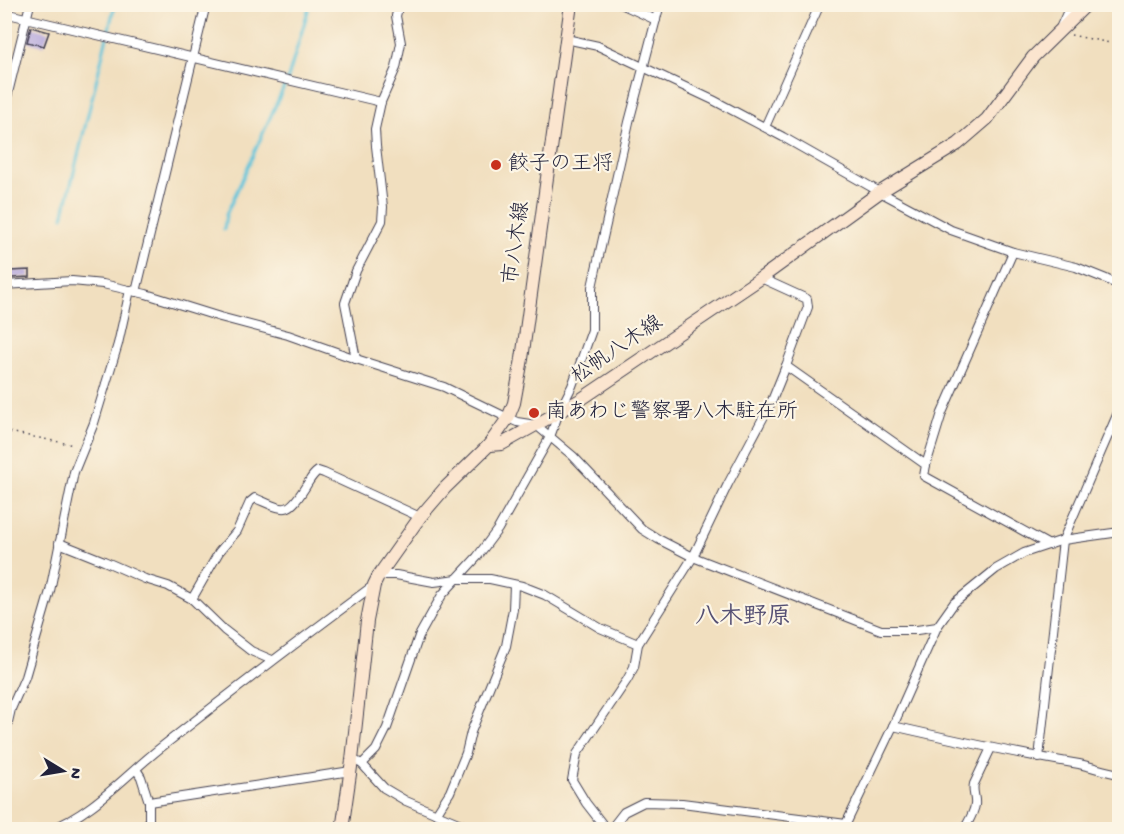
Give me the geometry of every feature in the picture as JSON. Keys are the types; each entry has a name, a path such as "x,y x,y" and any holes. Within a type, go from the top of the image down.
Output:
{"main road":[{"name":"市八木線","path":"489,445 508,418 514,403 571,4"},
{"name":"松帆八木線","path":"342,830 355,765 367,621 376,580 420,517 445,488 489,445 502,444 580,400 761,278 880,192 958,144 987,119 1033,57 1087,4"}],"street":[{"path":"4,109 30,4"},
{"path":"4,739 11,709 25,677 50,591 74,472 94,423 133,291 206,4"},
{"path":"356,359 345,303 356,271 382,221 383,207 375,129 381,102 396,68 400,51 401,43 396,16 399,4"},
{"path":"621,4 657,20"},
{"path":"149,802 355,765 376,750 387,728 419,636 442,595 477,558 498,529 550,437 572,386 592,330 592,287 629,122 660,4"},
{"path":"765,127 820,4"},
{"path":"1058,32 1071,4"},
{"path":"4,13 381,102"},
{"path":"566,39 598,46 713,100 951,230 1013,252 1076,267 1119,286"},
{"path":"1013,252 942,412 924,476 1048,545"},
{"path":"761,278 807,299 808,308 771,402 693,556 638,644 634,667 627,680 577,754 572,780 586,803 608,830 624,812 644,802 682,803 846,824 937,627 954,603 996,569 1024,553 1063,540 1119,532"},
{"path":"4,285 72,281 104,284 288,335 444,387 517,422 536,425 573,456 642,528 658,539 693,556 881,630 916,630 937,627"},
{"path":"786,366 926,465"},
{"path":"1040,758 1063,540 1119,408"},
{"path":"192,599 219,552 237,531 250,502 255,498 287,509 294,505 318,471 420,517"},
{"path":"59,543 145,579 168,586 192,599 224,630 251,651 272,660"},
{"path":"49,830 71,820 93,804 272,660 376,580 396,575 434,582 490,579 522,586 545,595 600,628 638,644"},
{"path":"436,814 450,792 466,753 471,732 506,646 513,609 514,585"},
{"path":"892,726 1119,774"},
{"path":"964,830 975,807 974,784 991,748"},
{"path":"355,765 384,789 406,801 476,830"},
{"path":"136,769 149,802 149,830"}],"path":[{"path":"1058,32 1119,45"},
{"path":"4,431 84,447"}],"building":[{"path":"31,27 49,32 44,46 27,42"},
{"path":"30,270 30,277 11,278 10,271"}],"waterway":[{"path":"63,217 115,4"},
{"path":"224,229 226,215 288,78 310,4"}],"place":[{"name":"餃子の王将","path":"496,165"},
{"name":"南あわじ警察署八木駐在所","path":"534,413"}],"district":[{"name":"八木野原","path":"743,618"}]}
